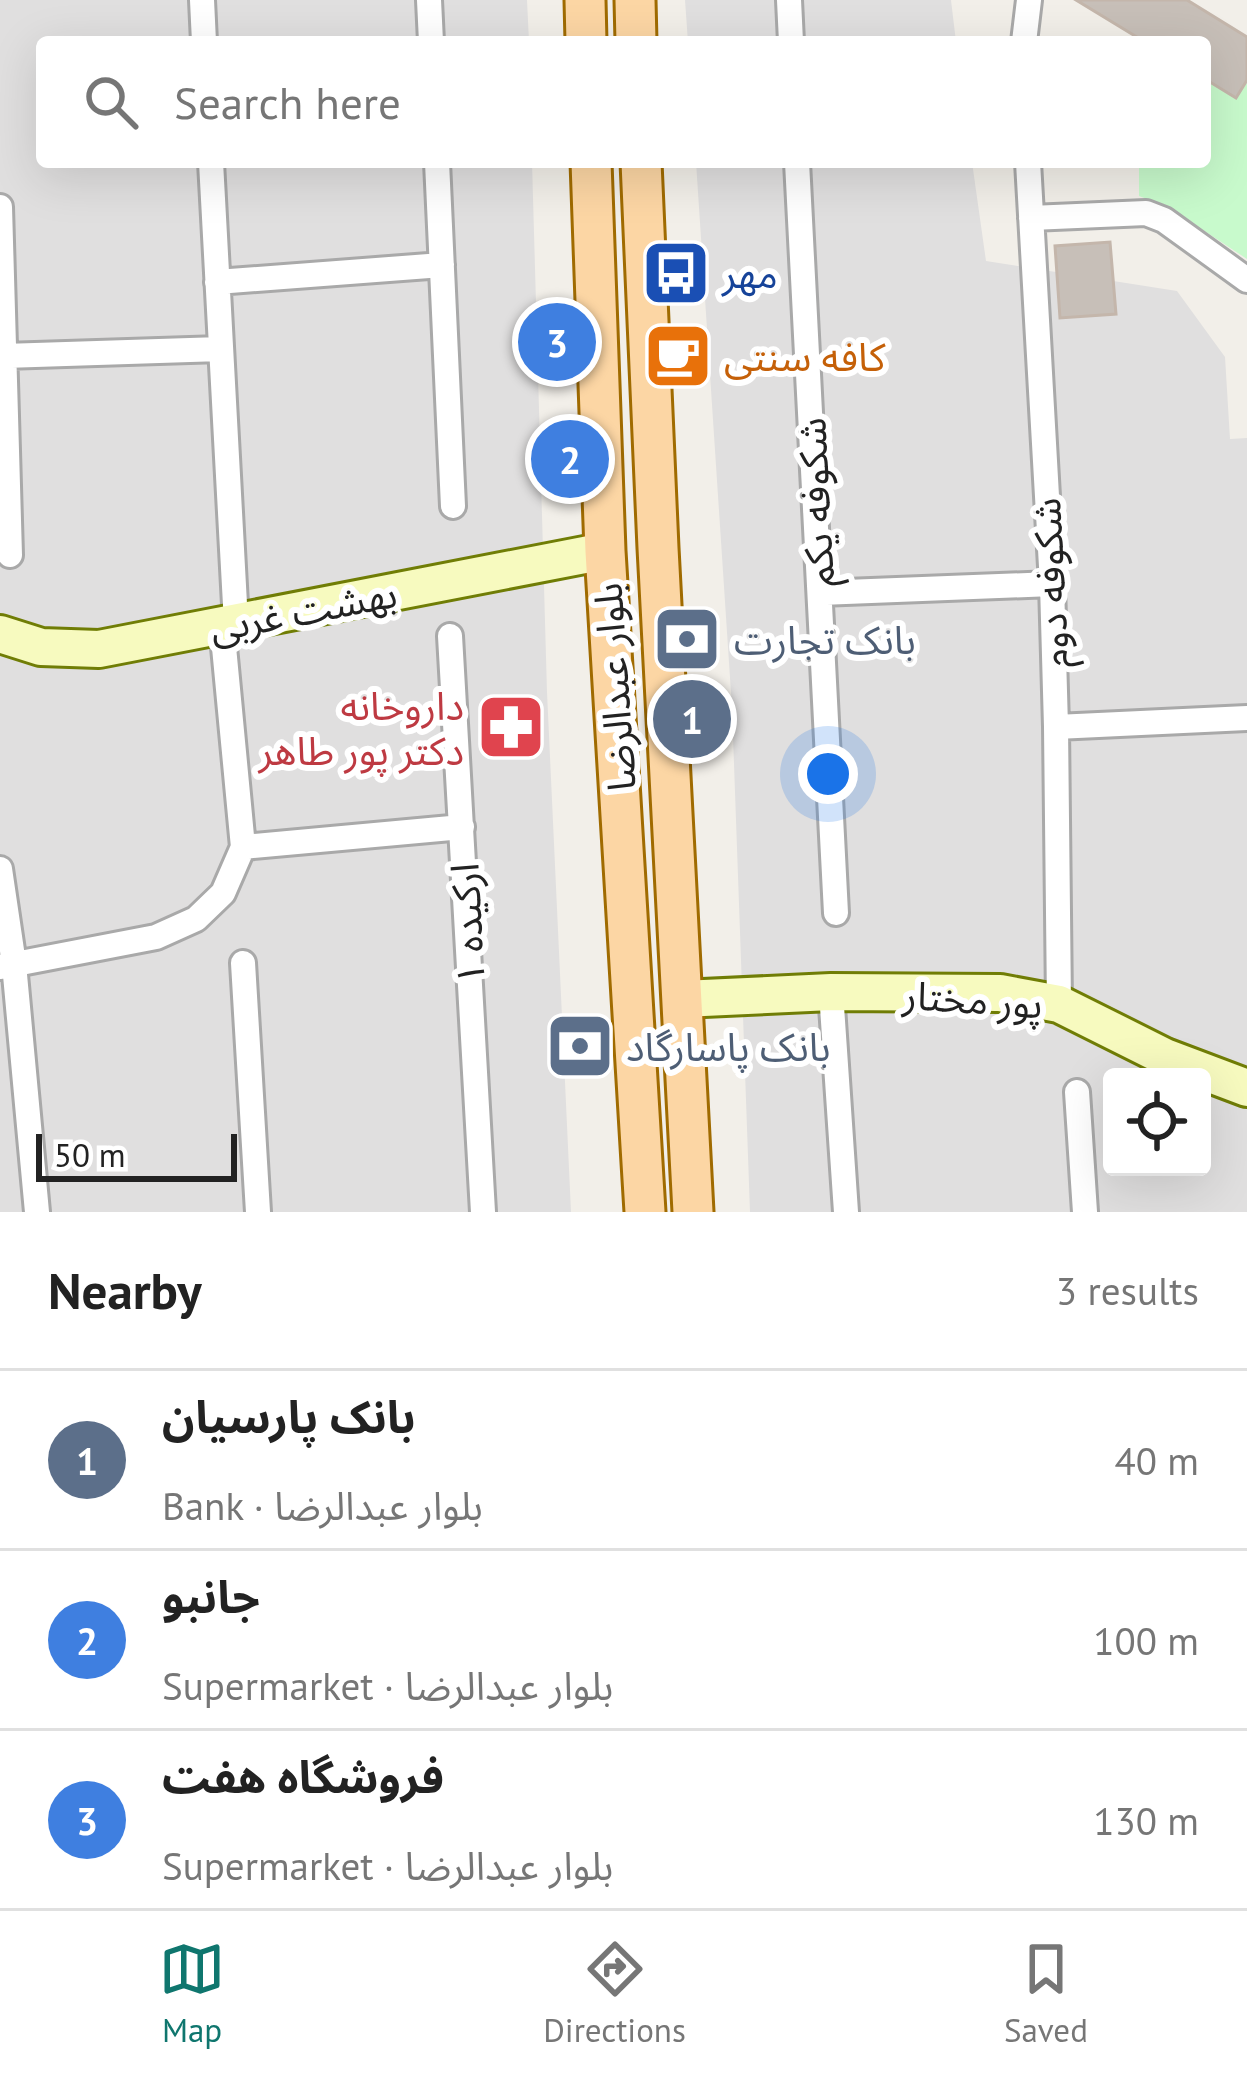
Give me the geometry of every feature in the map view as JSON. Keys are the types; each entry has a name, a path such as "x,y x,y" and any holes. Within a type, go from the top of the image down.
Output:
{"main road":[{"path":"585,0 586,36"},
{"path":"635,0 636,36"},
{"name":"بلوار عبدالرضا","path":"590,168 605,550 645,1212"},
{"name":"بلوار عبدالرضا","path":"641,168 693,1212"},
{"path":"605,550 658,548"},
{"name":"بهشت غربی","path":"0,634 41,647 99,649 605,550"},
{"name":"پور مختار","path":"682,999 831,992 1000,993 1059,1004 1165,1057 1247,1088"}],"street":[{"path":"202,0 204,36"},
{"path":"429,0 431,36"},
{"path":"789,0 791,36"},
{"path":"1025,36 1029,0"},
{"path":"7,965 156,937 196,919 223,893 243,847 211,168"},
{"path":"437,168 453,506"},
{"name":"شکوفه یکم","path":"797,168 836,914"},
{"name":"شکوفه دوم","path":"1028,168 1052,584 1059,1004"},
{"path":"0,207 10,555"},
{"path":"1031,218 1146,213 1165,220 1247,280"},
{"path":"217,282 442,265"},
{"path":"4,356 221,349"},
{"path":"820,593 1052,584"},
{"name":"ارکیده ۱","path":"450,636 484,1212"},
{"path":"1056,727 1247,718"},
{"path":"243,847 462,827"},
{"path":"0,869 7,965 38,1212"},
{"path":"243,963 258,1212"},
{"path":"831,992 846,1212"},
{"path":"1077,1092 1084,1212"}],"shaded area":[{"path":"0,0 527,0 529,36 36,36 36,168 532,168 547,692 571,1212 0,1212"},
{"path":"685,0 951,0 955,36 688,36"},
{"path":"696,168 973,168 986,261 1177,291 1225,357 1230,439 1247,438 1247,1212 750,1212 732,708"}],"green space":[{"path":"1211,83 1236,98 1247,83 1247,259 1168,207 1139,196 1139,168 1211,168"}],"building":[{"path":"1076,0 1187,0 1247,37 1247,80 1236,98 1211,83 1211,36 1135,36"},
{"path":"1110,242 1116,314 1060,318 1055,246"}],"place":[{"name":"مهر","path":"676,273"},
{"name":"فروشگاه هفت","path":"557,342"},
{"name":"کافه سنتی","path":"678,356"},
{"name":"جانبو","path":"570,459"},
{"name":"بانک تجارت","path":"687,639"},
{"name":"بانک پارسیان","path":"692,719"},
{"name":"داروخانه دکتر پور طاهر","path":"511,727"},
{"name":"بانک پاسارگاد","path":"580,1046"}]}
